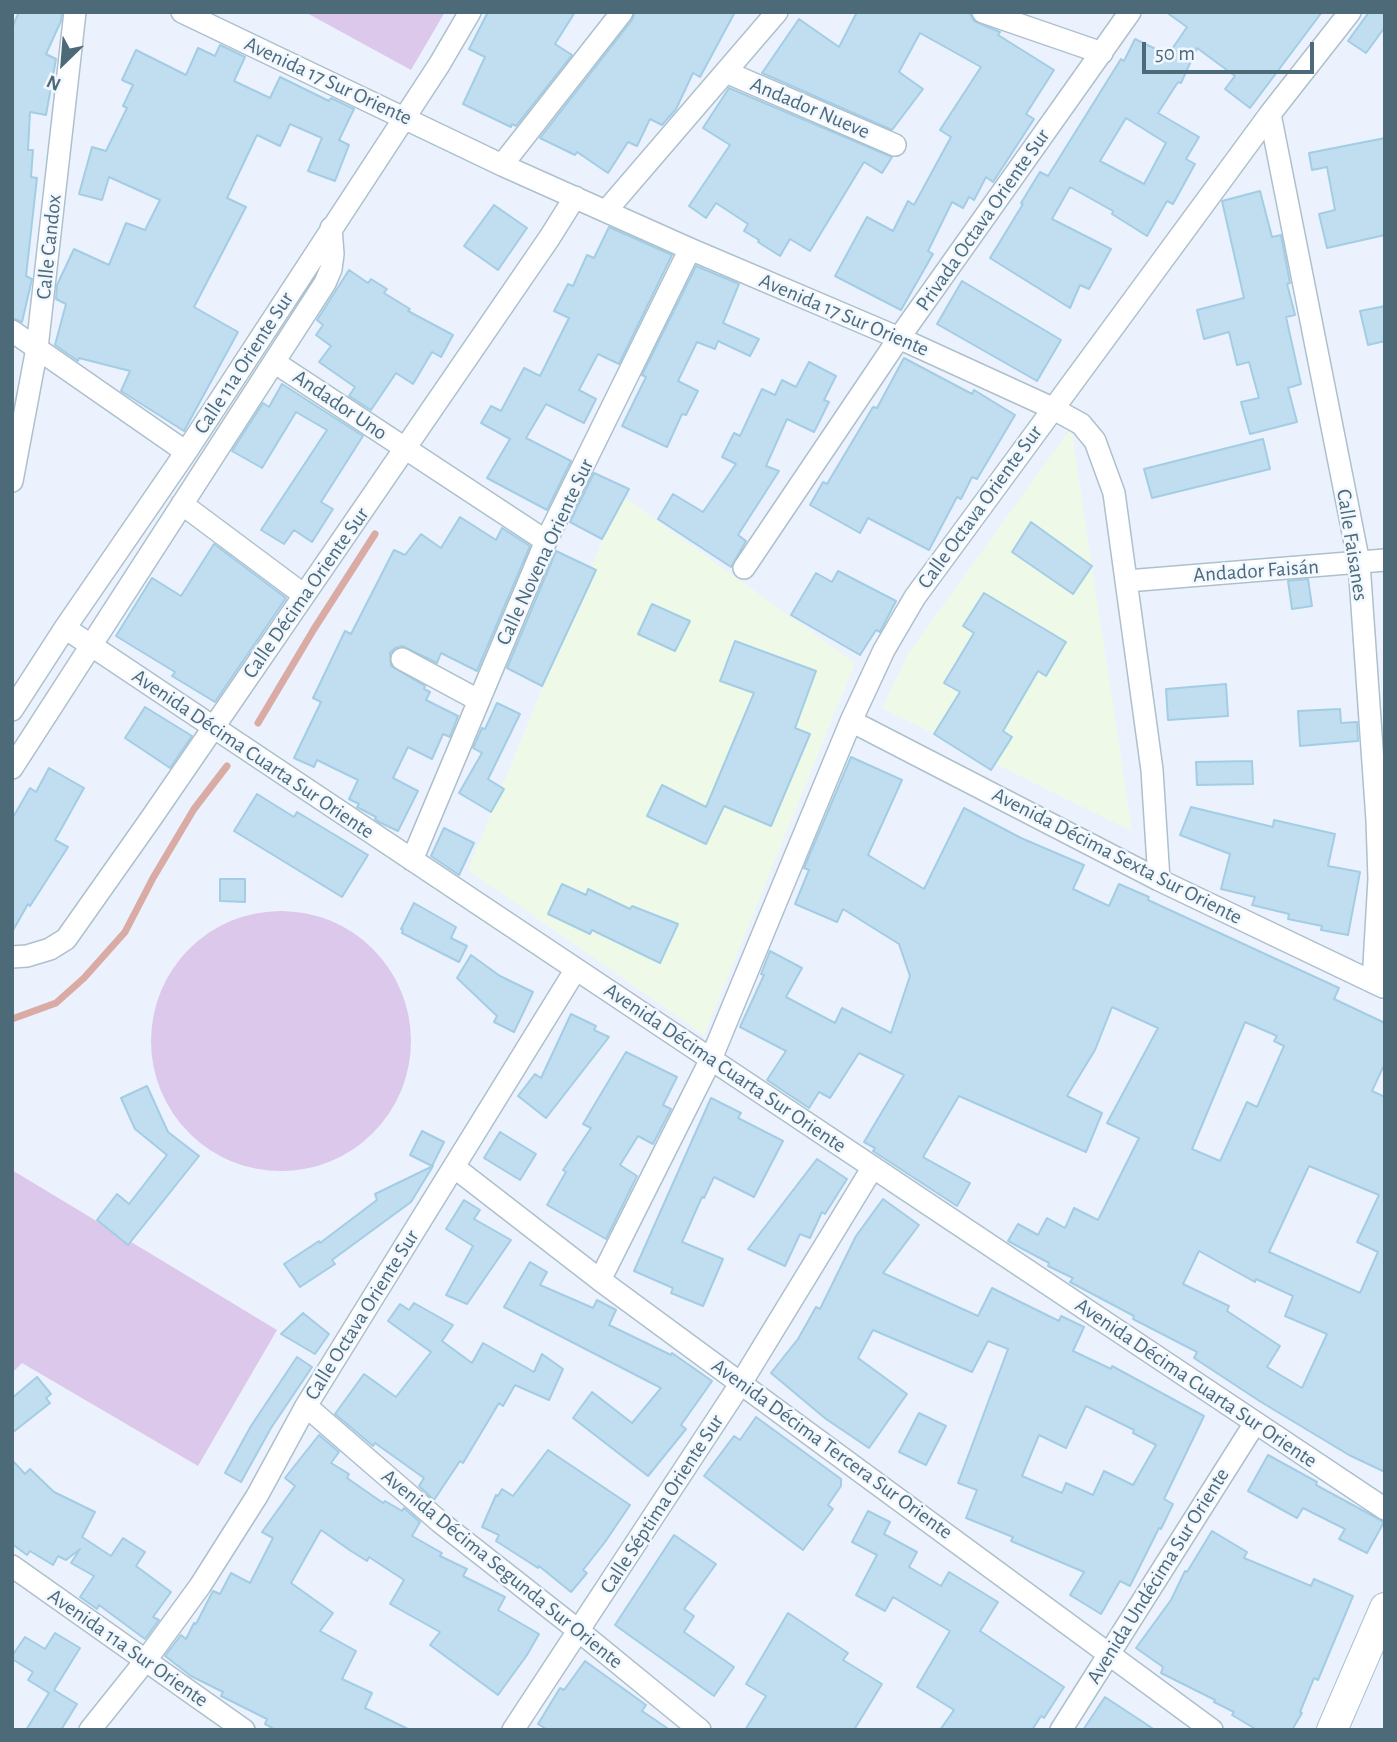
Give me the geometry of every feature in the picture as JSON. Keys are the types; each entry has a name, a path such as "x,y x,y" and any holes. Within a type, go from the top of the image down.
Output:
{"main road":[{"path":"1332,1730 1385,1608"}],"street":[{"name":"Calle Candox","path":"12,481 37,348 75,12"},
{"name":"Avenida 17 Sur Oriente","path":"182,12 502,165 900,338 1081,424 1095,441 1114,492 1153,770 1159,880"},
{"name":"Calle 11a Oriente Sur","path":"12,710 186,452 439,65 470,12"},
{"path":"502,165 622,12"},
{"path":"606,211 777,12"},
{"path":"983,12 1101,53"},
{"name":"Privada Octava Oriente Sur","path":"744,568 900,338 1130,12"},
{"name":"Calle Octava Oriente Sur","path":"711,1059 851,721 884,650 915,597 1269,114 1350,12"},
{"name":"Andador Nueve","path":"726,72 895,145"},
{"name":"Calle Faisanes","path":"1269,114 1359,563 1377,820 1379,985"},
{"name":"Calle Décima Oriente Sur","path":"12,957 27,956 50,949 66,939 405,449 575,197"},
{"name":"Calle 11a Oriente Sur","path":"12,768 325,283 331,269 331,229"},
{"name":"Calle Novena Oriente Sur","path":"412,860 546,541 690,249"},
{"path":"12,331 186,452"},
{"name":"Andador Uno","path":"274,362 405,449"},
{"path":"405,449 546,541"},
{"path":"182,504 304,595"},
{"name":"Andador Faisán","path":"1127,581 1385,560"},
{"name":"Avenida Décima Cuarta Sur Oriente","path":"65,628 1385,1509"},
{"path":"402,659 478,700"},
{"name":"Avenida Décima Sexta Sur Oriente","path":"851,721 1159,880 1379,985"},
{"name":"Calle Octava Oriente Sur","path":"90,1730 200,1586 243,1518 306,1406 576,969"},
{"path":"600,1280 711,1059"},
{"name":"Avenida Décima Tercera Sur Oriente","path":"454,1167 600,1280 1212,1730"},
{"name":"Calle Séptima Oriente Sur","path":"513,1730 741,1383 873,1167"},
{"name":"Avenida Décima Segunda Sur Oriente","path":"306,1406 440,1522 700,1730"},
{"name":"Avenida Undécima Sur Oriente","path":"1060,1730 1255,1423"},
{"name":"Avenida 11a Sur Oriente","path":"12,1566 244,1730"}],"shaded area":[{"path":"305,12 445,12 411,70"},
{"path":"1071,428 1132,831 882,708 908,654"},
{"path":"621,495 855,663 704,1035 468,870"},
{"path":"268,911 294,911 331,920 364,940 382,958 402,991 409,1016 409,1066 402,1091 382,1124 364,1142 331,1162 319,1166 294,1171 268,1171 231,1162 198,1142 180,1124 160,1091 156,1079 151,1054 151,1028 160,991 180,958 198,940 231,920 243,916"},
{"path":"12,1170 277,1330 198,1466 22,1363 12,1373"}],"building":[{"path":"19,12 62,12 61,21 46,54 56,59 46,115 30,112 28,150 33,150 31,177 37,178 26,276 32,279 22,322 12,318 12,28"},
{"path":"488,12 575,12 555,44 572,55 516,126 512,124 511,127 463,104 485,57 469,49"},
{"path":"635,12 735,12 700,77 693,73 676,109 662,125 650,119 637,146 628,142 608,173 577,152 575,155 540,138 632,20"},
{"path":"857,12 969,12 974,21 1000,32 998,35 1054,70 1026,114 1034,119 993,182 986,177 974,200 969,197 963,208 952,202 928,251 933,254 901,310 835,276 867,217 893,231 908,201 914,205 951,137 940,130 981,67 920,33 899,72 923,89 892,130 762,73 799,19 839,47"},
{"path":"1166,12 1322,12 1250,108 1225,89 1235,76 1197,48 1181,83 1178,82 1158,113 1199,137 1186,159 1195,164 1173,204 1167,201 1147,236 1112,214 1113,211 1070,187 1052,219 1111,249 1089,289 1080,285 1070,308 990,258 1040,172 1048,176 1121,59 1124,61 1135,39 1168,55 1187,27","holes":["1126,118 1166,143 1144,184 1100,161"]},
{"path":"1369,12 1385,12 1385,27 1366,53 1348,41"},
{"path":"220,45 245,57 234,81 270,98 280,77 329,101 331,98 354,109 339,140 349,145 335,181 308,171 322,138 290,124 280,146 257,135 227,198 246,207 194,307 238,332 184,431 121,391 130,371 79,358 78,361 55,345 66,304 56,299 57,285 74,249 109,265 126,223 145,230 160,200 109,177 102,200 79,194 92,147 106,151 127,108 123,106 133,85 122,80 136,50 186,75 198,48 215,56"},
{"path":"729,88 892,157 882,173 864,162 810,251 790,239 780,256 744,231 748,224 716,203 706,218 689,206 730,145 703,128"},
{"path":"1385,138 1385,235 1327,248 1319,214 1335,210 1327,167 1312,170 1309,153"},
{"path":"1260,191 1272,237 1281,235 1290,283 1287,284 1295,315 1286,317 1301,384 1288,388 1297,422 1250,434 1241,402 1259,398 1249,362 1237,365 1229,332 1204,339 1197,310 1244,298 1222,201"},
{"path":"494,205 527,228 498,270 464,246"},
{"path":"609,227 672,255 619,364 598,354 579,390 596,399 584,423 546,404 526,438 571,461 547,510 487,478 510,439 481,423 491,406 501,411 524,368 540,376 569,318 554,311 568,284 573,286 587,255 594,258"},
{"path":"696,266 739,284 723,323 759,339 750,356 718,341 715,349 697,342 678,381 698,391 686,415 682,414 667,447 622,426 646,377 642,375"},
{"path":"349,270 368,283 371,279 387,289 384,293 410,309 408,311 453,335 441,357 432,352 413,384 396,373 371,410 349,396 355,387 319,362 331,346 316,335 323,325 317,320"},
{"path":"962,281 1061,340 1037,381 937,324"},
{"path":"1385,306 1385,341 1368,345 1360,311"},
{"path":"904,358 972,394 974,390 1015,415 977,479 972,477 961,499 957,497 929,550 868,518 860,533 810,505 823,482 827,484 873,407 877,408"},
{"path":"809,362 836,376 824,400 829,402 814,432 787,419 766,466 779,471 738,535 746,541 731,567 658,519 673,494 703,512 736,464 722,457 734,433 740,436 762,389 775,395 782,380 796,387"},
{"path":"282,384 363,436 321,502 333,509 312,542 294,530 284,544 261,530 327,430 296,412 262,468 232,451 263,403 269,407"},
{"path":"1263,439 1270,469 1152,498 1144,469"},
{"path":"594,473 629,489 602,539 570,522"},
{"path":"460,517 496,540 502,528 530,546 477,671 441,653 437,663 402,646 390,653 391,666 425,686 424,689 430,692 426,700 458,716 450,737 443,734 432,759 408,747 393,778 418,791 398,831 379,822 376,817 357,807 359,804 349,799 358,780 317,760 314,767 294,758 321,702 313,698 345,631 351,634 394,550 405,555 421,534 441,548"},
{"path":"1031,522 1092,566 1073,594 1012,552"},
{"path":"214,544 286,598 215,702 172,676 175,672 116,636 152,578 181,596"},
{"path":"556,551 596,570 542,686 507,668"},
{"path":"838,571 896,601 880,632 876,630 860,655 791,615 816,573 832,582"},
{"path":"1308,579 1312,606 1292,609 1288,581"},
{"path":"984,593 1066,642 1046,676 1038,671 1003,731 1012,737 991,770 934,734 960,692 944,683 974,633 963,626"},
{"path":"652,604 690,621 675,651 638,634"},
{"path":"735,641 816,671 795,728 810,734 771,826 724,806 706,844 647,816 662,785 706,807 754,693 720,681"},
{"path":"1226,684 1228,716 1168,720 1166,689"},
{"path":"497,703 520,714 488,779 504,789 491,812 459,793 482,753 473,748"},
{"path":"145,707 192,736 170,768 125,738"},
{"path":"1340,709 1341,723 1357,722 1358,741 1300,746 1298,711"},
{"path":"851,757 902,780 868,855 924,889 964,808 1021,838 1084,865 1073,889 1109,906 1119,884 1339,988 1334,999 1385,1023 1385,1063 1372,1091 1385,1097 1385,1472 1349,1455 1261,1402 1194,1358 1197,1352 1070,1282 1073,1278 1008,1241 1018,1224 1038,1235 1047,1218 1065,1228 1074,1208 1098,1220 1139,1138 1107,1123 1158,1028 1112,1007 1095,1050 1067,1096 1102,1113 1086,1152 959,1096 923,1157 970,1183 957,1206 873,1151 875,1148 864,1142 904,1075 859,1053 830,1098 819,1092 809,1108 767,1080 786,1051 740,1027 764,975 761,974 770,951 802,968 786,997 835,1023 842,1008 891,1033 910,976 899,944 843,909 837,922 795,904 809,870 804,868","holes":["1245,1022 1277,1036 1274,1041 1284,1046 1257,1107 1247,1102 1220,1161 1192,1149","1309,1166 1379,1195 1357,1242 1378,1252 1360,1293 1269,1252","1199,1251 1255,1282 1256,1279 1293,1296 1285,1316 1327,1334 1302,1388 1267,1367 1280,1346 1227,1311 1229,1306 1183,1284"]},
{"path":"1252,761 1253,784 1197,785 1196,762"},
{"path":"49,768 84,788 55,840 68,847 12,932 12,819 30,788 36,792"},
{"path":"257,794 294,817 297,812 368,855 342,897 234,831"},
{"path":"1191,807 1273,827 1274,820 1335,834 1328,866 1360,872 1348,935 1321,930 1322,926 1288,919 1289,914 1252,905 1255,897 1221,889 1230,854 1180,835"},
{"path":"444,828 474,843 459,875 431,856"},
{"path":"220,879 245,879 245,902 220,901"},
{"path":"562,884 586,895 588,889 630,909 632,906 678,924 660,963 592,930 590,934 548,914"},
{"path":"414,903 456,927 451,938 467,946 459,962 402,933 401,929"},
{"path":"471,955 500,976 533,992 514,1032 494,1022 497,1016 457,978"},
{"path":"571,1014 596,1026 594,1030 609,1037 546,1118 518,1096 535,1074 541,1078"},
{"path":"626,1052 677,1077 663,1105 671,1109 653,1144 638,1136 620,1165 637,1176 606,1239 547,1205 566,1172 563,1170 591,1128 583,1124"},
{"path":"147,1086 168,1132 199,1156 128,1245 97,1220 117,1194 129,1204 167,1155 135,1129 121,1098"},
{"path":"711,1098 741,1113 738,1118 783,1141 754,1197 714,1177 704,1198 702,1197 682,1242 723,1259 703,1306 671,1293 673,1288 634,1271"},
{"path":"422,1131 444,1142 432,1166 410,1155"},
{"path":"500,1132 536,1154 520,1180 484,1158"},
{"path":"817,1159 847,1179 825,1214 822,1212 810,1238 800,1234 785,1266 748,1249"},
{"path":"433,1166 411,1202 332,1260 335,1264 300,1287 284,1264 319,1241 320,1243 377,1200 375,1194"},
{"path":"883,1199 919,1225 883,1273 978,1316 992,1288 1059,1321 1061,1316 1084,1327 1073,1351 1111,1369 1112,1366 1204,1416 1164,1499 1173,1504 1161,1529 1159,1528 1130,1586 1120,1581 1101,1614 1070,1595 1084,1572 1011,1541 1013,1537 966,1518 977,1490 958,1483 1008,1349 988,1341 972,1372 873,1330 858,1358 907,1394 869,1448 826,1419 771,1373 798,1339 816,1307 820,1309 856,1236","holes":["1086,1406 1134,1430 1133,1433 1156,1445 1133,1485 1104,1471 1093,1495 1066,1483 1062,1493 1022,1476 1039,1435 1066,1448"]},
{"path":"464,1200 480,1210 474,1219 511,1240 467,1304 446,1295 473,1246 446,1229"},
{"path":"530,1262 547,1272 540,1285 593,1308 597,1300 616,1310 609,1325 671,1355 672,1353 712,1381 681,1425 686,1429 648,1476 573,1418 592,1392 632,1423 661,1388 504,1307"},
{"path":"414,1303 453,1325 442,1341 472,1363 483,1343 534,1372 542,1354 563,1369 549,1400 515,1385 503,1406 499,1403 463,1463 460,1461 434,1500 419,1486 424,1478 375,1443 373,1446 335,1414 364,1374 396,1397 431,1352 388,1321 400,1304 409,1310"},
{"path":"303,1313 329,1334 315,1354 281,1334"},
{"path":"297,1357 312,1367 271,1428 241,1482 225,1473 251,1426"},
{"path":"37,1377 51,1394 46,1398 50,1403 12,1433 12,1398"},
{"path":"919,1413 946,1426 926,1465 899,1452"},
{"path":"756,1417 841,1479 841,1486 828,1505 833,1509 803,1550 704,1476 734,1436 740,1440"},
{"path":"319,1435 339,1452 331,1463 349,1474 347,1478 383,1503 385,1501 402,1511 404,1508 420,1522 412,1536 442,1553 440,1556 467,1569 463,1576 505,1597 498,1610 539,1634 498,1695 430,1645 440,1632 390,1604 404,1580 369,1557 367,1561 321,1530 291,1583 333,1613 320,1631 356,1651 342,1679 372,1693 365,1708 410,1730 276,1730 265,1724 267,1719 221,1696 223,1692 191,1676 165,1656 181,1635 186,1639 213,1591 220,1594 231,1573 250,1583 273,1538 262,1532 295,1486 285,1478"},
{"path":"548,1450 630,1505 583,1570 587,1573 571,1592 539,1566 538,1568 496,1541 499,1535 482,1527 496,1495 498,1496 502,1489 513,1496"},
{"path":"1268,1455 1384,1522 1367,1553 1339,1539 1345,1529 1303,1508 1297,1518 1248,1491"},
{"path":"12,1460 25,1474 30,1469 54,1492 95,1512 82,1537 111,1556 123,1538 145,1552 136,1566 171,1592 153,1617 159,1620 145,1639 99,1605 97,1609 80,1597 94,1576 71,1563 80,1549 66,1560 58,1556 53,1565 30,1551 27,1555 12,1544"},
{"path":"868,1511 890,1522 884,1534 917,1552 909,1567 941,1586 949,1572 998,1602 980,1631 1064,1687 1044,1718 1041,1716 1032,1730 940,1730 954,1710 917,1687 950,1631 893,1597 885,1611 856,1595 877,1555 852,1542"},
{"path":"1212,1531 1247,1552 1244,1558 1311,1586 1314,1579 1353,1596 1318,1680 1314,1678 1300,1712 1302,1713 1292,1730 1257,1730 1232,1715 1234,1712 1214,1702 1215,1700 1161,1673 1163,1667 1136,1648 1171,1600 1185,1571 1187,1572"},
{"path":"674,1535 716,1564 684,1609 694,1616 684,1632 734,1667 714,1696 615,1625"},
{"path":"788,1613 848,1653 843,1660 882,1684 854,1730 745,1730 766,1696 746,1684"},
{"path":"55,1633 80,1648 54,1690 77,1704 61,1730 26,1730 49,1693 28,1680 33,1672 12,1659 12,1656 25,1637 45,1649"},
{"path":"585,1661 646,1705 642,1711 670,1730 548,1730 538,1724 560,1688 564,1690"},
{"path":"1105,1697 1155,1730 1083,1730"}],"waterway":[{"path":"258,723 375,534"},
{"path":"12,1019 56,1003 84,978 125,932 194,809 227,766"}]}
